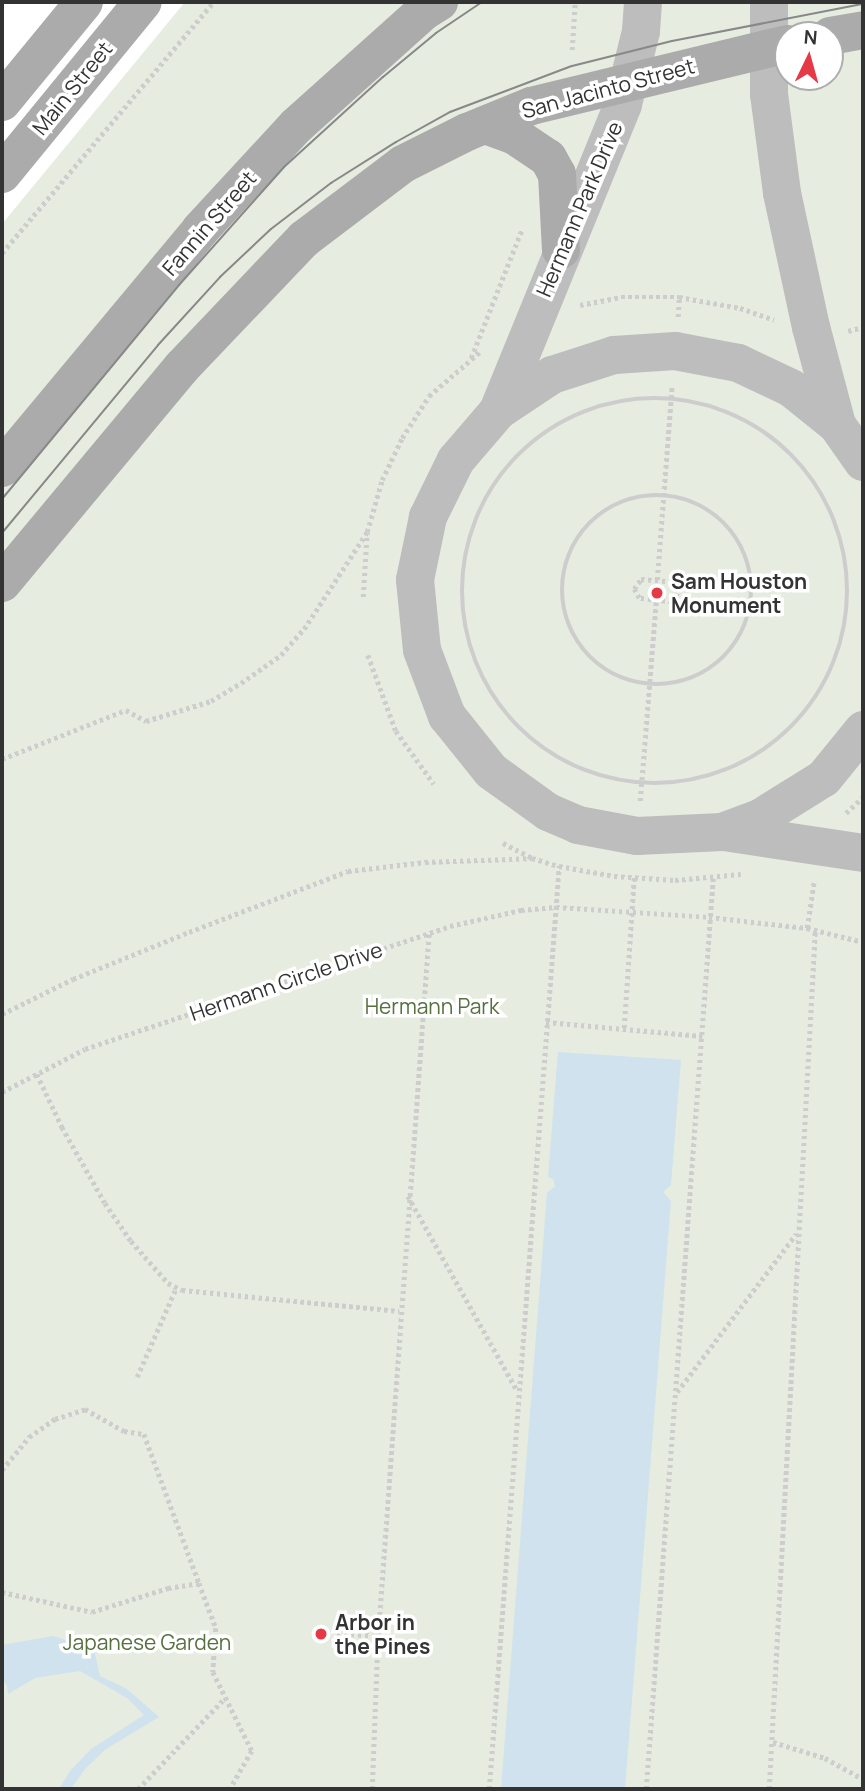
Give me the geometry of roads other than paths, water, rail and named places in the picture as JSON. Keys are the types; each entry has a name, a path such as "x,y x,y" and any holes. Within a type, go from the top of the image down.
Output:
{"main road":[{"path":"2,102 84,2"},
{"name":"Main Street","path":"2,174 143,2"},
{"name":"Fannin Street","path":"2,468 200,230 296,126 424,12 439,2"},
{"path":"844,33 863,30"},
{"name":"San Jacinto Street","path":"2,583 181,367 304,239 403,164 531,106 774,47"},
{"path":"485,125 515,136 548,158 556,174 561,250"}],"street":[{"name":"Hermann Park Drive","path":"498,411 631,81 643,2"},
{"path":"769,2 774,26"},
{"path":"774,67 769,94 782,192 811,327 837,425"},
{"path":"863,463 837,425 791,388 738,363 675,351 614,355 552,375 498,411 456,460 439,494 428,517 415,580 422,650 447,716 491,771 548,812 568,821 637,836 722,832 863,853"},
{"path":"722,832 760,818 824,778 863,730"}],"water":[{"path":"558,1052 681,1060 671,1185 663,1192 671,1201 625,1789 501,1789 547,1193 555,1186 553,1179 548,1177"},
{"path":"53,1636 94,1649 100,1676 127,1689 159,1717 106,1749 85,1769 71,1789 59,1789 70,1771 91,1749 144,1715 127,1698 80,1671 35,1678 8,1694 7,1685 2,1680 2,1645"}],"tram line":[{"path":"2,499 179,285 284,167 383,77 436,33 482,2"},
{"path":"2,533 158,345 220,277 271,229 331,183 396,142 450,112 572,66 672,41 863,4"}],"place":[{"name":"Sam Houston Monument","path":"657,593"},
{"name":"Arbor in the Pines","path":"321,1634"}],"park label":[{"name":"Hermann Park","path":"432,1006"},
{"name":"Japanese Garden","path":"147,1642"}]}
